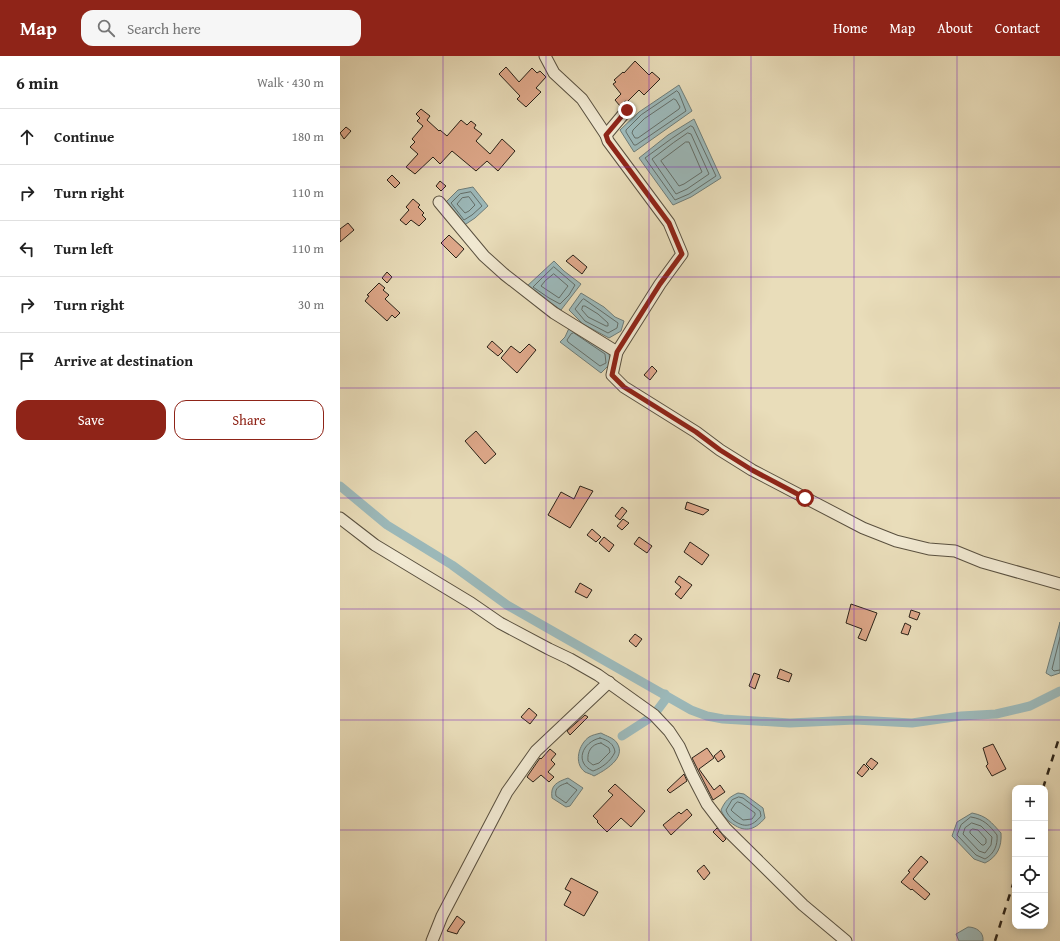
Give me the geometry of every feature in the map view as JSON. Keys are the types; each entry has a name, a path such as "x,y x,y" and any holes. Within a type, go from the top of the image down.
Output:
{"street":[{"path":"545,56 554,73 582,99 606,135 608,141 669,223 682,254 660,284 617,352 612,375 624,387 696,432 720,450 752,470 818,506 863,528 896,541 929,549 955,551 982,562 1060,584"},
{"path":"606,135 627,110"},
{"path":"439,202 484,256 504,274 554,313 617,352"},
{"path":"340,518 374,545 472,603 500,623 570,659 609,682 654,715 669,731 679,746 707,804 726,829 803,905 846,941"},
{"path":"432,941 446,910 508,792 536,751 609,682"}],"water":[{"path":"679,85 692,111 634,152 620,130 639,112"},
{"path":"694,119 721,178 691,197 673,205 639,158 668,135"},
{"path":"473,187 488,206 475,218 463,226 444,204 458,190"},
{"path":"554,261 581,284 561,310 526,287"},
{"path":"581,293 604,307 615,317 624,321 621,331 609,338 583,324 569,310"},
{"path":"570,326 609,352 610,364 601,373 560,342 565,337"},
{"path":"1060,622 1060,673 1051,676 1046,673"},
{"path":"601,733 616,741 619,754 613,763 594,776 585,772 581,768 578,759 580,749 585,740 590,736"},
{"path":"568,778 583,788 570,806 566,807 552,798 552,790 555,785"},
{"path":"738,793 744,794 763,808 765,818 753,828 744,829 735,826 726,818 721,810 724,804 732,796"},
{"path":"972,813 985,818 1001,833 1001,843 996,855 985,863 974,859 952,836 957,822"},
{"path":"968,927 979,931 982,935 983,941 959,941 956,934"}],"building":[{"path":"635,61 649,75 652,72 660,79 644,95 639,90 627,102 625,101 620,106 615,100 621,94 613,84 616,82 614,80 623,72 624,73"},
{"path":"506,67 519,82 532,68 537,73 540,71 546,77 536,88 541,92 526,107 517,99 520,96 499,74"},
{"path":"421,109 430,116 427,120 447,136 461,120 467,125 471,121 476,125 474,128 482,134 476,141 490,154 502,139 515,151 498,171 487,161 476,171 452,151 440,164 433,157 415,174 406,167 418,154 410,147 415,142 412,139 423,126 417,121 420,118 416,114"},
{"path":"346,127 351,131 344,139 340,133"},
{"path":"392,175 400,183 395,188 387,180"},
{"path":"440,181 446,186 441,191 436,186"},
{"path":"413,199 420,205 418,207 424,213 422,215 426,219 419,226 411,220 406,225 400,220 409,210 406,207"},
{"path":"348,223 354,230 340,242 340,229"},
{"path":"449,235 464,249 456,258 441,243"},
{"path":"573,255 587,267 582,274 566,261"},
{"path":"387,272 392,277 387,283 382,278"},
{"path":"379,283 385,288 383,290 389,295 385,299 400,313 395,318 392,315 387,321 365,301 369,296 367,295"},
{"path":"492,341 503,351 498,356 487,347"},
{"path":"529,344 536,350 517,373 501,358 511,346 520,353"},
{"path":"652,366 657,371 650,380 644,375"},
{"path":"476,431 496,454 485,464 465,441"},
{"path":"580,486 593,491 570,528 548,515 561,492 574,499"},
{"path":"687,502 709,510 703,515 685,509"},
{"path":"622,507 627,511 620,520 615,516"},
{"path":"623,519 629,523 622,530 617,526"},
{"path":"592,529 601,537 596,542 587,535"},
{"path":"604,537 614,545 609,552 599,543"},
{"path":"639,537 652,546 647,553 634,544"},
{"path":"690,542 709,555 702,565 684,552"},
{"path":"679,576 692,585 681,599 675,594 681,587 675,582"},
{"path":"580,583 592,590 587,598 575,592"},
{"path":"851,604 877,613 866,641 858,638 862,629 846,623"},
{"path":"911,610 920,613 917,620 909,617"},
{"path":"905,623 911,626 908,635 901,633"},
{"path":"635,634 642,639 636,647 629,641"},
{"path":"780,669 792,674 789,682 777,678"},
{"path":"754,673 760,675 755,689 749,686"},
{"path":"529,708 537,715 530,724 521,717"},
{"path":"585,715 588,717 570,735 567,731"},
{"path":"993,744 1006,769 992,776 986,766 988,764 983,748"},
{"path":"707,748 714,758 699,769 714,790 720,785 725,792 713,800 692,758"},
{"path":"550,749 556,754 551,760 555,764 548,772 554,777 549,782 541,775 533,782 527,777 540,758 541,759"},
{"path":"721,750 725,757 718,762 714,756"},
{"path":"871,758 878,763 872,770 866,764"},
{"path":"864,764 869,769 862,777 857,773"},
{"path":"684,774 687,781 670,793 667,790"},
{"path":"615,784 645,811 631,827 621,818 607,832 593,816 613,795 608,791"},
{"path":"687,809 692,815 671,835 663,825 679,812 681,814"},
{"path":"717,828 726,839 723,842 713,832"},
{"path":"921,856 928,862 913,879 930,894 925,900 901,882"},
{"path":"704,865 710,873 704,880 697,871"},
{"path":"571,878 598,892 584,916 564,905 571,892 565,889"},
{"path":"457,916 465,922 457,934 447,931"}],"waterway":[{"path":"340,486 387,525 452,565 507,605 691,710 707,716 723,719 790,723 855,720 912,723 961,716 996,714 1030,706 1060,691"},
{"path":"656,712 665,700 665,694"},
{"path":"622,736 650,718"}],"railway":[{"path":"1044,785 1060,735"},
{"path":"995,941 1012,887"}],"route":[{"path":"627,110 606,135 608,141 669,223 682,254 660,284 617,352 612,375 624,387 696,432 720,450 752,470 805,498"}]}
